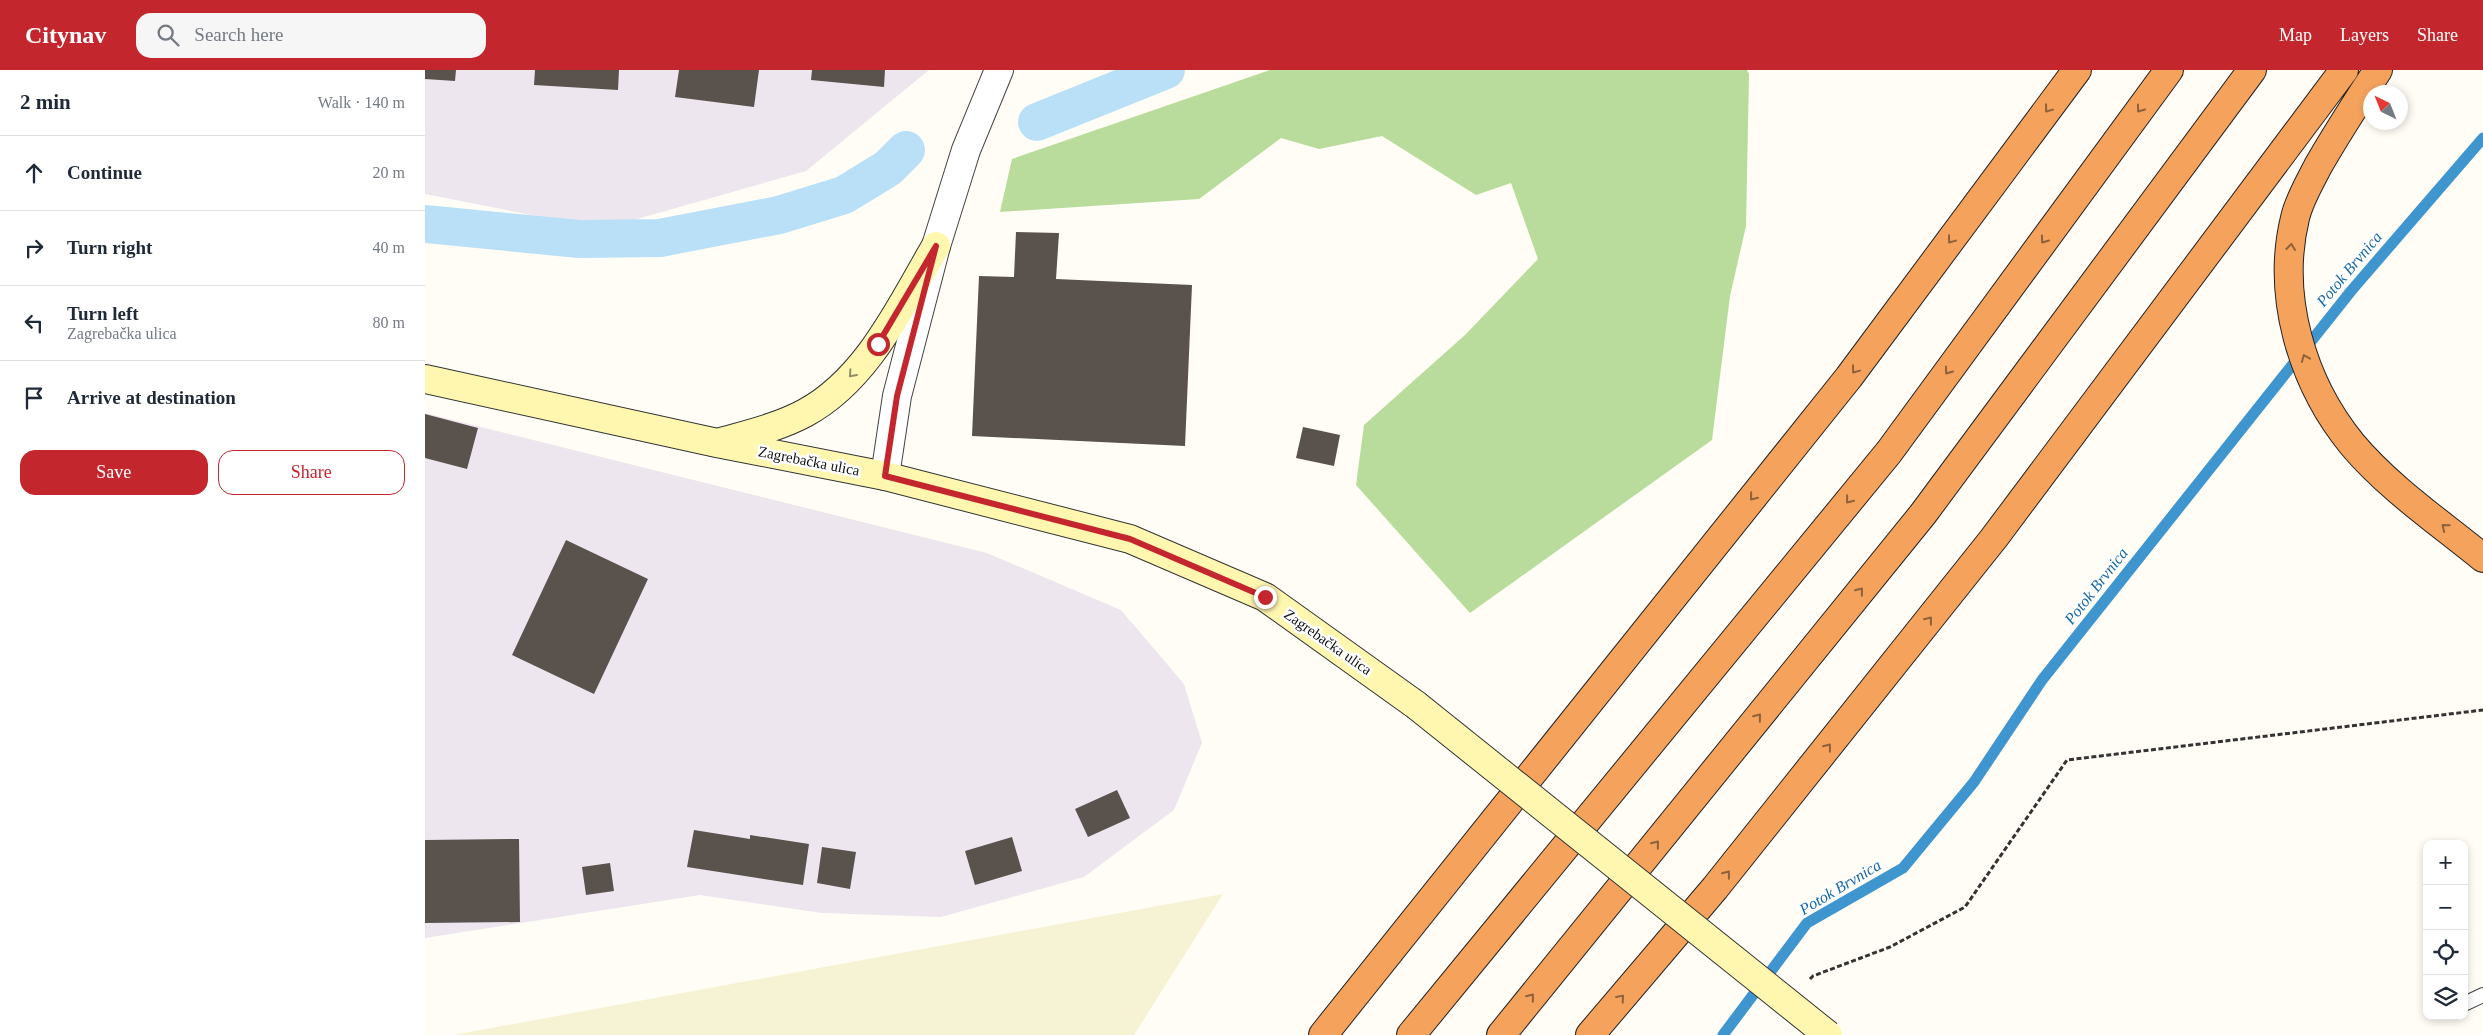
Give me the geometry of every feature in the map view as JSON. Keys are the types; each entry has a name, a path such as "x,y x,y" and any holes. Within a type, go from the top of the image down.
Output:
{"highway":[{"path":"1323,1035 1849,377 2077,70"},
{"path":"1411,1035 1889,452 2169,70"},
{"path":"1501,1035 1923,514 2252,70"},
{"path":"1590,1035 1715,888 1994,538 2344,70"},
{"path":"2378,70 2342,123 2307,188 2298,210 2290,255 2290,295 2295,334 2323,403 2353,444 2396,487 2483,558"}],"main road":[{"path":"717,443 778,425 805,413 839,388 878,344 936,246"},
{"name":"Zagrebačka ulica","path":"425,379 717,443 885,476 1130,539 1265,597 1416,704 1827,1035"}],"street":[{"path":"885,476 897,396 936,246 966,150 999,70"}],"lane":[{"path":"2468,1002 2483,995"}],"path":[{"path":"1807,983 1813,976 1890,948 1965,907 2067,760 2483,710"}],"shaded area":[{"path":"425,70 929,70 806,171 602,229 425,194"},
{"path":"425,413 987,553 1121,610 1184,684 1202,743 1174,810 1084,877 941,917 822,913 700,895 425,938"},
{"path":"1223,894 1134,1035 453,1035"}],"green space":[{"path":"1270,70 1747,70 1749,74 1746,226 1730,296 1712,440 1470,613 1356,485 1364,425 1465,335 1538,259 1511,183 1476,195 1382,136 1319,149 1281,138 1199,199 1000,212 1012,159"}],"building":[{"path":"425,70 456,70 455,81 425,79"},
{"path":"535,70 619,70 618,90 534,85"},
{"path":"679,70 759,70 754,107 675,97"},
{"path":"812,70 885,70 884,87 811,80"},
{"path":"1016,232 1059,233 1056,279 1192,285 1185,446 972,436 979,276 1014,277"},
{"path":"425,414 478,428 467,469 425,458"},
{"path":"1303,427 1340,435 1334,466 1296,458"},
{"path":"566,540 648,579 594,694 512,655"},
{"path":"1117,790 1130,818 1088,837 1075,809"},
{"path":"694,830 750,839 750,835 809,844 803,885 687,867"},
{"path":"1012,837 1022,871 975,885 965,851"},
{"path":"519,839 520,922 425,923 425,840"},
{"path":"822,847 856,852 850,889 817,883"},
{"path":"610,863 614,891 586,895 582,867"}],"waterway":[{"path":"1037,122 1166,70"},
{"name":"Potok Brvnica","path":"1723,1035 1807,923 1903,868 1974,782 2042,680 2351,291 2483,138"},
{"path":"425,224 579,239 660,238 779,215 844,195 888,168 906,150"}],"route":[{"path":"878,344 936,246 897,396 885,476 1130,539 1265,597"}]}
